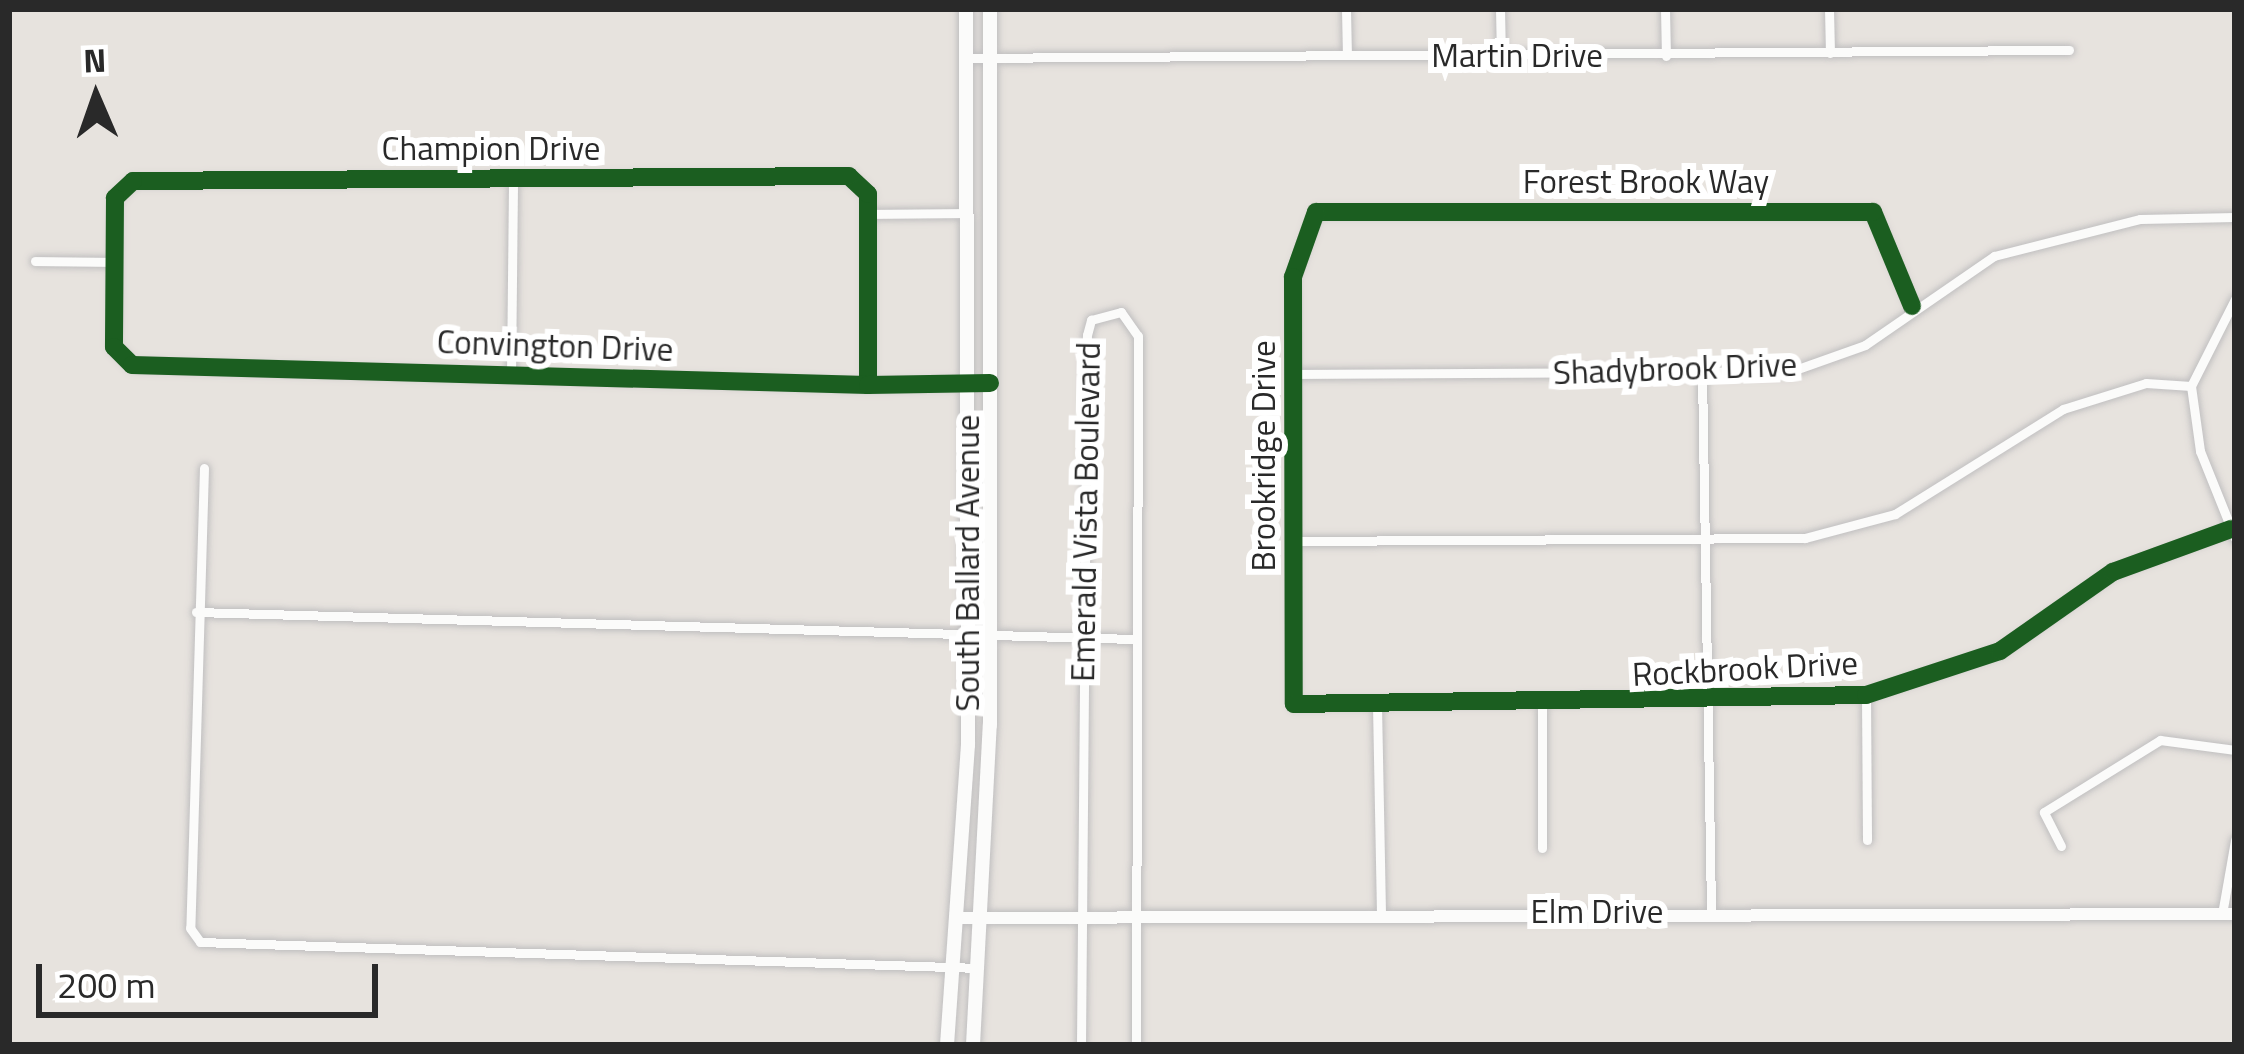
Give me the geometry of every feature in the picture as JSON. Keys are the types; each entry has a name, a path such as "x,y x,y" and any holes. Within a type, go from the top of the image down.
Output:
{"main road":[{"name":"South Ballard Avenue","path":"947,1045 959,918 967,637 966,9"},
{"name":"South Ballard Avenue","path":"973,1045 982,922 989,638 990,9"}],"street":[{"path":"1346,9 1347,55"},
{"path":"1501,9 1501,56"},
{"path":"1665,9 1666,56"},
{"path":"1829,9 1830,53"},
{"name":"Martin Drive","path":"965,58 2069,50"},
{"path":"511,375 513,178"},
{"name":"Champion Drive","path":"113,262 121,186 513,178 862,182 868,214"},
{"name":"Forest Brook Way","path":"1316,212 1873,212 1912,306"},
{"name":"Brookridge Drive","path":"1294,704 1297,245 1316,212"},
{"path":"868,385 868,214 966,213"},
{"name":"Shadybrook Drive","path":"1294,374 1702,373 1830,361 1994,256 2072,233 2235,218"},
{"path":"35,261 113,262"},
{"name":"Convington Drive","path":"113,262 120,359 868,385 990,383"},
{"path":"2233,534 2200,451 2191,386 2235,299"},
{"name":"Emerald Vista Boulevard","path":"1081,1045 1087,335 1090,320 1121,312 1138,336 1136,1045"},
{"path":"1702,373 1711,910"},
{"path":"1294,541 1805,538 1895,514 2063,410 2146,382 2191,386"},
{"path":"203,468 196,612 193,937 980,968"},
{"name":"Rockbrook Drive","path":"1294,704 1708,704 1866,695 2000,651 2113,572 2233,534"},
{"path":"196,612 1136,639"},
{"path":"1866,695 1867,841"},
{"path":"1377,705 1382,914"},
{"path":"1542,706 1542,848"},
{"path":"2061,846 2044,812 2160,740 2235,750"},
{"path":"2228,914 2235,840"},
{"name":"Elm Drive","path":"959,918 1080,921 1711,910 2228,914"}],"cycle path":[{"path":"868,385 868,194 849,176 133,181 115,198 114,347 132,365 868,385 990,383"},
{"path":"1912,306 1873,212 1316,212 1293,277 1294,704 1866,695 2000,651 2113,572 2231,529"}]}
